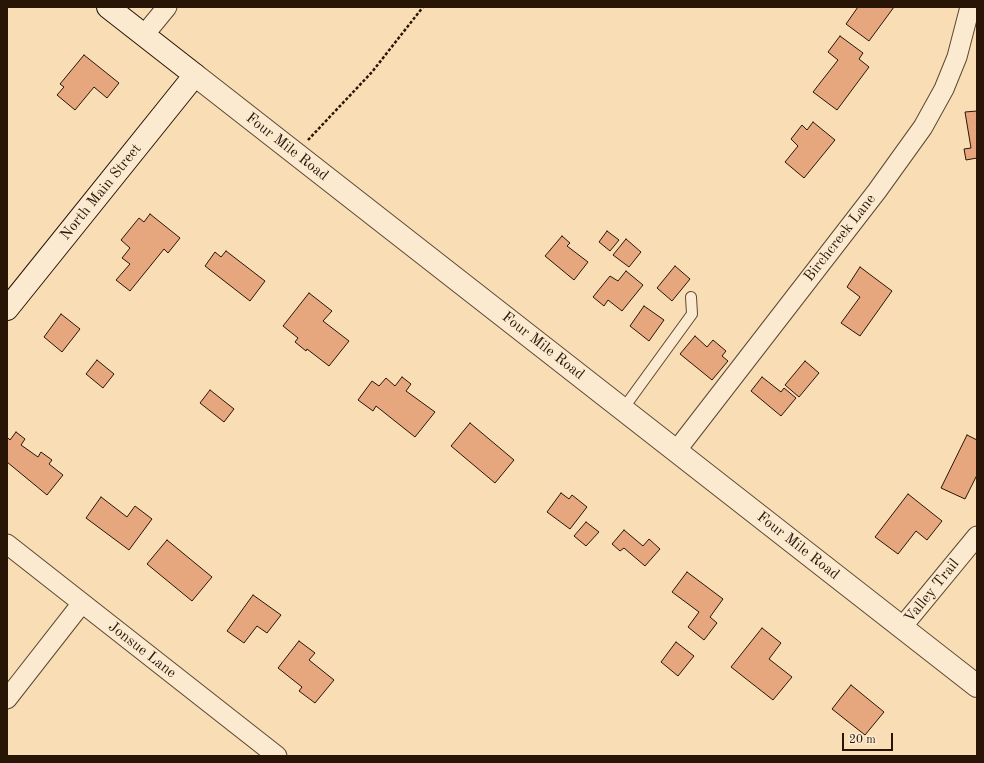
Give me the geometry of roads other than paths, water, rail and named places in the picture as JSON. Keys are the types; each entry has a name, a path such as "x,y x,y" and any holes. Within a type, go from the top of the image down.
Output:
{"street":[{"name":"Four Mile Road","path":"108,7 977,686"},
{"path":"144,35 168,7"},
{"name":"Birchcreek Lane","path":"676,451 877,191 923,127 944,89 957,57 970,7"},
{"name":"North Main Street","path":"7,309 195,75"},
{"name":"Valley Trail","path":"902,627 977,536"},
{"name":"Jonsue Lane","path":"7,544 277,756"},
{"path":"7,699 82,603"}],"lane":[{"path":"623,409 692,314 691,297"}]}
